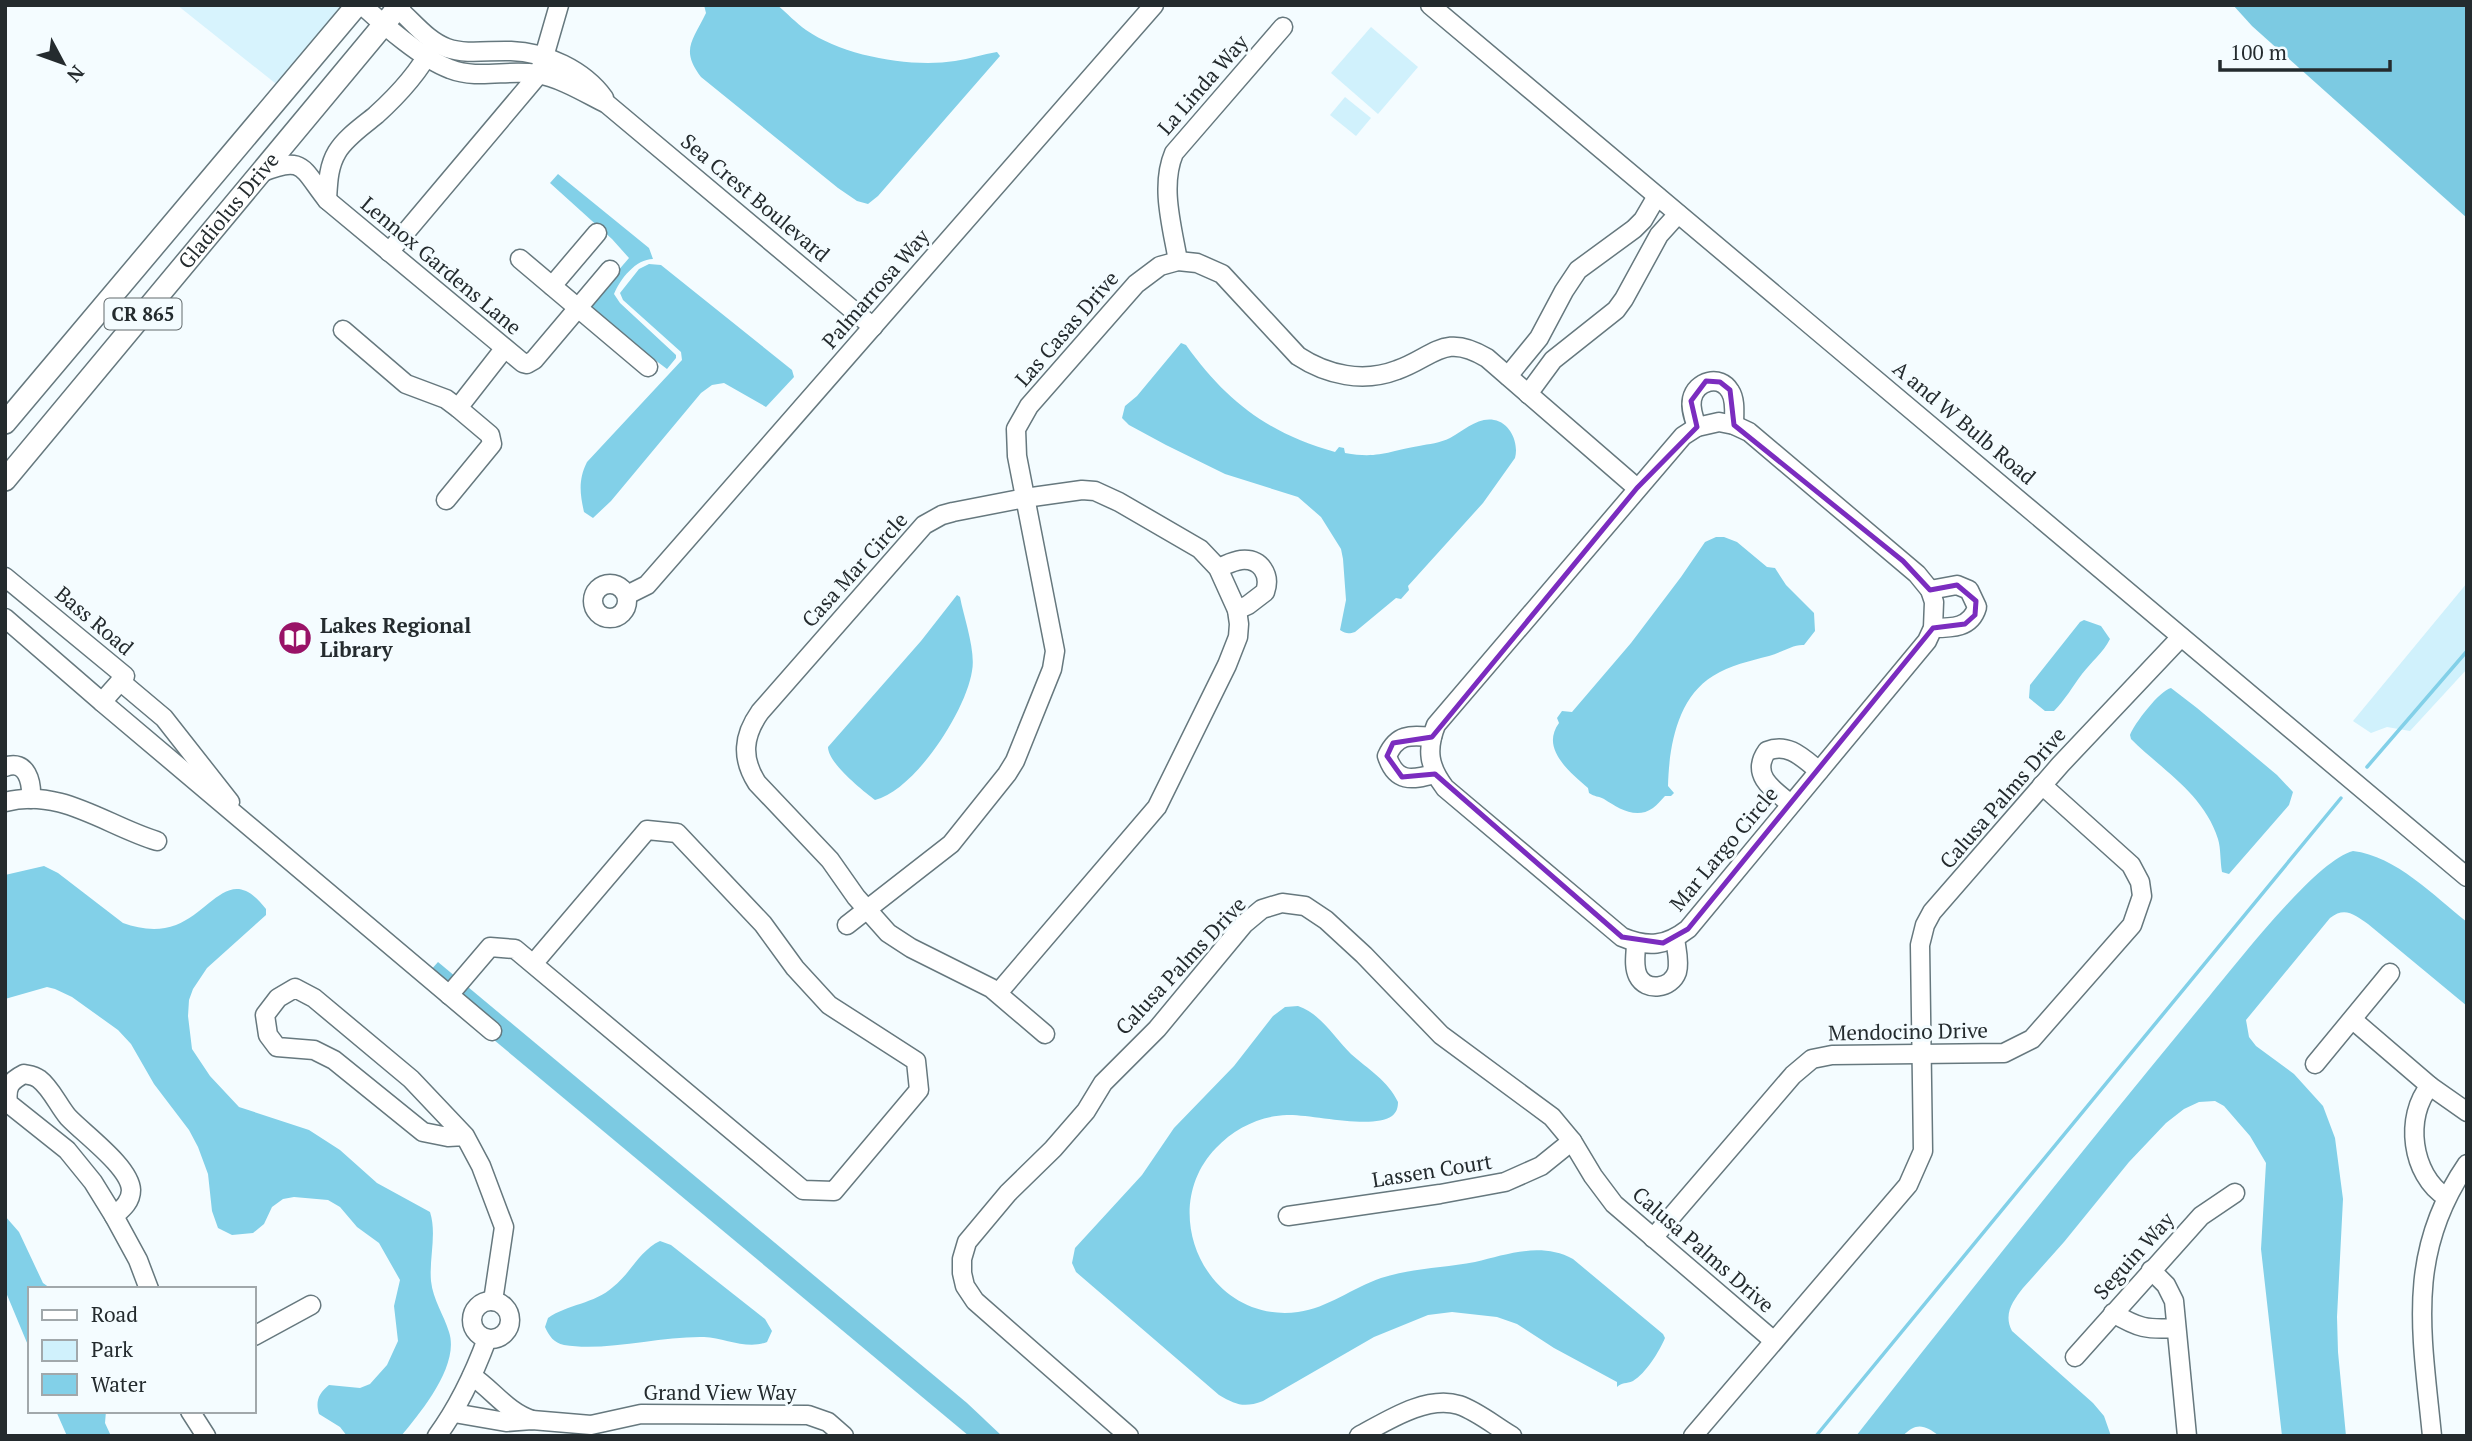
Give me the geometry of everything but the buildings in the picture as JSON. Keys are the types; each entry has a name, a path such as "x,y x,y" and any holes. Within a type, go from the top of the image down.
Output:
{"main road":[{"name":"Gladiolus Drive","path":"5,424 360,5"},
{"name":"Gladiolus Drive","path":"5,480 393,11"}],"street":[{"name":"Sea Crest Boulevard","path":"360,5 393,11 450,69 472,74 538,74 568,84 607,104 873,327"},
{"path":"389,252 538,74 559,5"},
{"name":"Palmarrosa Way","path":"627,595 647,585 1154,5"},
{"name":"A and W Bulb Road","path":"1430,5 2467,877"},
{"name":"La Linda Way","path":"1178,261 1167,181 1168,166 1174,153 1283,27"},
{"name":"Sea Crest Boulevard","path":"431,49 447,48 468,52 514,51 543,56 583,77 602,95 607,104"},
{"name":"Lennox Gardens Lane","path":"327,200 329,171 337,152 414,75 431,49"},
{"name":"Lennox Gardens Lane","path":"260,173 284,163 296,164 307,172 327,200 523,363 534,360 579,308"},
{"path":"1508,376 1539,338 1578,270 1634,229 1643,220 1657,196"},
{"path":"1528,394 1542,371 1553,360 1616,310 1659,235 1678,214"},
{"path":"552,286 597,233"},
{"path":"520,260 648,367"},
{"path":"1178,261 1197,263 1222,274 1287,346 1324,370 1348,376 1376,376 1400,370 1435,350 1448,346 1463,347 1487,358 1637,488"},
{"name":"Las Casas Drive","path":"847,925 951,844 1007,774 1021,746 1052,669 1054,641 1015,441 1017,429 1022,417 1136,284 1160,266 1178,261"},
{"path":"579,308 610,270"},
{"path":"343,330 406,384 446,399 490,435 492,444 446,500"},
{"path":"458,408 505,349"},
{"path":"1697,427 1691,401 1696,388 1706,381 1720,382 1730,390 1734,404 1734,425"},
{"path":"1675,939 1677,971 1663,986 1651,987 1640,979 1635,967 1636,943 1622,937 1445,788 1430,762 1436,725 1637,488 1683,436 1697,427 1719,422 1749,432 1903,561 1930,590 1934,603 1933,628 1952,628 1965,624 1975,615 1977,607 1969,590 1957,585 1930,590"},
{"name":"Casa Mar Circle","path":"998,993 1157,807 1233,652 1239,624 1237,610 1218,568 1200,549 1095,491 1082,490 1025,498 942,515 924,525 760,712 747,734 746,759 757,783 830,860 867,910 897,940 998,993 1045,1034"},
{"path":"1218,568 1243,560 1256,563 1265,572 1265,592 1237,610"},
{"name":"Bass Road","path":"5,576 125,676 102,702"},
{"path":"5,618 251,830 492,1031"},
{"name":"Mar Largo Circle","path":"1636,943 1649,945 1675,939 1688,929 1927,641 1933,628"},
{"name":"Calusa Palms Drive","path":"1693,1436 1908,1185 1919,1164 1923,1151 1920,945 1925,925 1932,912 2042,785 2181,637"},
{"path":"120,681 164,718 251,830"},
{"path":"1432,737 1403,737 1393,743 1387,757 1391,769 1402,777 1417,778 1435,774"},
{"path":"1791,804 1761,775 1760,768 1767,751 1787,748 1819,771"},
{"path":"5,768 15,766 25,770 30,778 32,799"},
{"name":"Mendocino Drive","path":"1653,1238 1793,1075 1812,1059 1832,1055 2004,1053 2032,1040 2132,925 2143,896 2132,865 2042,785"},
{"path":"5,802 50,800 76,807 127,831 157,841"},
{"path":"449,995 490,947 515,948 533,964 803,1191 834,1191 919,1090 916,1061 829,1005 795,968 763,924 677,833 647,831 533,964"},
{"name":"Calusa Palms Drive","path":"1129,1436 975,1301 965,1286 962,1259 967,1242 1008,1193 1053,1149 1086,1111 1103,1083 1157,1029 1244,924 1262,909 1282,903 1305,906 1326,920 1364,955 1441,1035 1552,1117 1572,1141 1614,1204 1774,1341"},
{"path":"2315,1064 2390,973"},
{"path":"465,1136 448,1137 423,1132 334,1060 314,1050 277,1047 268,1035 265,1015 278,998 295,988 314,998 411,1079 465,1136 481,1166 504,1227 493,1301"},
{"path":"2353,1020 2430,1086 2467,1112"},
{"path":"114,1216 129,1202 131,1189 118,1167 69,1117 36,1076 24,1074 12,1079 6,1090 8,1103 67,1150 85,1171 138,1260 148,1287"},
{"path":"2430,1086 2418,1105 2415,1122 2416,1146 2425,1178 2446,1197"},
{"name":"Lassen Court","path":"1288,1216 1505,1182 1541,1166 1572,1141"},
{"path":"2432,1436 2421,1294 2430,1241 2446,1197 2467,1164"},
{"name":"Seguin Way","path":"2075,1357 2202,1216 2235,1193"},
{"path":"2151,1270 2166,1285 2174,1301 2187,1436"},
{"path":"493,1301 504,1307 510,1320 504,1334 486,1339 473,1329 472,1317 481,1304 493,1301"},
{"path":"256,1335 311,1305"},
{"path":"2113,1313 2137,1327 2155,1330 2176,1328"},
{"path":"437,1436 454,1413 486,1339"},
{"name":"Grand View Way","path":"472,1376 517,1415 531,1419 592,1425 641,1414 808,1415 828,1422 844,1436"},
{"path":"1360,1436 1396,1417 1424,1406 1443,1403 1458,1405 1511,1436"},
{"path":"191,1413 206,1436"},
{"name":"Grand View Way","path":"454,1413 506,1422 531,1419"},
{"name":"Grand View Way","path":"592,1425 611,1436"}],"highlighted area":[{"path":"1706,381 1720,382 1730,390 1734,425 1903,561 1930,590 1957,585 1976,601 1975,615 1965,624 1933,628 1688,929 1663,943 1622,937 1435,774 1402,777 1387,756 1393,743 1432,737 1637,488 1697,427 1691,401"}],"shaded area":[{"path":"177,5 348,5 280,87"},
{"path":"2233,5 2467,5 2467,218 2252,26"},
{"path":"438,962 967,1403 1002,1436 969,1436 422,980"}],"green space":[{"path":"1371,27 1418,67 1378,114 1331,73"},
{"path":"1345,97 1371,118 1356,136 1330,115"},
{"path":"2467,583 2467,669 2410,731 2387,727 2371,733 2353,721"}],"water":[{"path":"704,5 777,5 802,27 821,39 878,58 937,63 997,52 1000,56 878,196 868,204 857,201 838,188 701,77 690,52 693,38 706,13"},
{"path":"558,174 649,248 653,259 641,262 629,271 614,294 620,303 676,355 667,369 586,308 629,258 550,183"},
{"path":"649,264 661,265 792,370 794,377 766,407 724,383 712,385 701,393 611,501 593,518 584,512 581,493 582,475 587,462 682,360 681,352 623,300 620,293 639,269"},
{"path":"1181,343 1186,345 1233,399 1269,425 1311,445 1335,452 1339,447 1344,448 1345,453 1375,455 1442,441 1476,423 1494,420 1505,425 1512,435 1516,447 1515,458 1483,503 1408,586 1409,590 1401,599 1396,598 1355,632 1346,633 1340,630 1346,600 1341,549 1321,517 1298,497 1225,474 1129,425 1122,418 1125,406 1137,396"},
{"path":"1716,537 1737,542 1767,567 1775,568 1786,585 1814,613 1815,631 1804,645 1733,666 1701,685 1683,710 1673,740 1668,786 1674,793 1665,796 1647,811 1627,811 1589,793 1588,788 1566,767 1555,751 1553,742 1559,723 1557,718 1562,711 1572,712 1631,643 1705,542"},
{"path":"957,595 960,597 972,654 968,688 949,727 922,765 890,793 875,800 839,768 828,747 921,641"},
{"path":"2084,620 2101,626 2110,639 2058,707 2054,711 2045,711 2029,698 2030,685"},
{"path":"2171,688 2277,775 2293,792 2289,805 2229,874 2222,872 2218,839 2203,809 2181,784 2131,739 2132,730 2142,716 2154,701"},
{"path":"2353,851 2369,854 2399,869 2467,922 2467,1006 2368,924 2345,912 2330,918 2246,1020 2249,1037 2256,1046 2294,1074 2323,1106 2335,1138 2343,1199 2337,1317 2346,1436 2282,1436 2261,1249 2266,1163 2250,1136 2224,1106 2215,1101 2199,1102 2184,1109 2166,1123 2129,1162 2023,1288 2010,1308 2009,1325 2012,1331 2093,1403 2104,1416 2111,1436 1939,1436 1929,1429 1916,1427 1903,1436 1856,1436 2252,944 2317,874"},
{"path":"44,866 58,873 123,923 142,928 156,929 176,925 231,890 242,890 253,896 266,909 266,915 207,968 193,989 188,1016 192,1049 210,1076 239,1107 309,1130 340,1150 377,1183 430,1212 433,1229 431,1281 451,1345 449,1359 437,1387 401,1436 347,1436 340,1427 319,1414 317,1405 329,1385 360,1388 370,1384 387,1365 398,1341 394,1306 400,1280 379,1243 357,1227 340,1207 328,1200 294,1197 283,1199 272,1207 264,1224 253,1233 232,1235 218,1228 212,1211 208,1174 198,1147 189,1130 154,1084 131,1044 118,1030 72,997 55,989 47,987 5,999 5,875"},
{"path":"1298,1006 1314,1014 1351,1054 1383,1082 1398,1102 1397,1108 1392,1116 1371,1122 1298,1115 1277,1116 1248,1124 1223,1141 1198,1174 1190,1202 1191,1231 1200,1258 1216,1282 1238,1300 1266,1311 1298,1312 1320,1306 1370,1282 1393,1275 1524,1251 1549,1251 1573,1259 1663,1334 1665,1338 1659,1350 1638,1377 1617,1387 1617,1382 1554,1348 1517,1324 1497,1317 1452,1312 1428,1315 1374,1337 1263,1401 1240,1404 1219,1395 1076,1272 1072,1263 1075,1248 1142,1175 1174,1128 1234,1066 1273,1016 1285,1007"},
{"path":"5,1216 19,1232 43,1283 49,1287 28,1287 28,1345 5,1290"},
{"path":"660,1241 671,1245 765,1319 772,1331 767,1342 752,1345 687,1337 580,1347 560,1344 552,1339 545,1327 548,1318 606,1293 647,1250"},
{"path":"57,1413 106,1413 105,1423 111,1436 67,1436"}],"waterway":[{"path":"2367,767 2467,651"},
{"path":"1816,1436 2341,798"}],"place":[{"name":"Lakes Regional Library","path":"295,638"}]}
